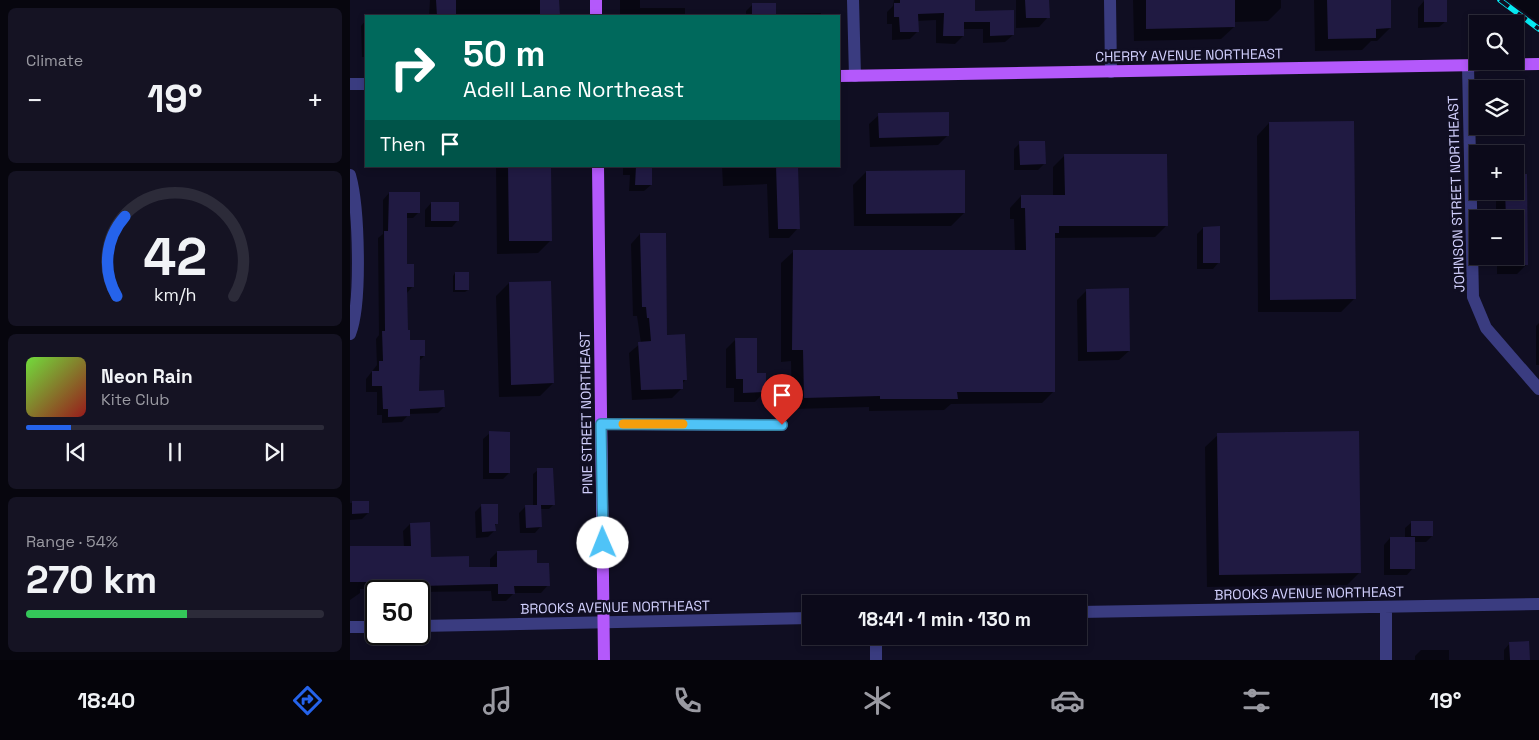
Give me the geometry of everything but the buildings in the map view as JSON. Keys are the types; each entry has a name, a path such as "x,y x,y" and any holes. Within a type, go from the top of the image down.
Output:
{"main road":[{"path":"596,0 596,15"},
{"name":"CHERRY AVENUE NORTHEAST","path":"840,76 1539,64"},
{"name":"PINE STREET NORTHEAST","path":"598,167 604,660"}],"street":[{"path":"853,0 855,76"},
{"path":"1110,0 1111,72"},
{"name":"JOHNSON STREET NORTHEAST","path":"1468,66 1473,297 1486,328 1539,389"},
{"path":"350,84 365,84"},
{"path":"350,175 356,201 356,295 354,324 350,334"},
{"path":"601,424 782,425"},
{"name":"BROOKS AVENUE NORTHEAST","path":"1087,612 1539,604"},
{"path":"1386,607 1386,660"},
{"name":"BROOKS AVENUE NORTHEAST","path":"430,626 802,618"},
{"path":"350,628 365,627"},
{"path":"876,645 876,660"}],"railway":[{"path":"1500,0 1539,29"}],"slow traffic":[{"path":"623,424 683,424"}],"route":[{"path":"603,543 601,424 782,425"}]}
